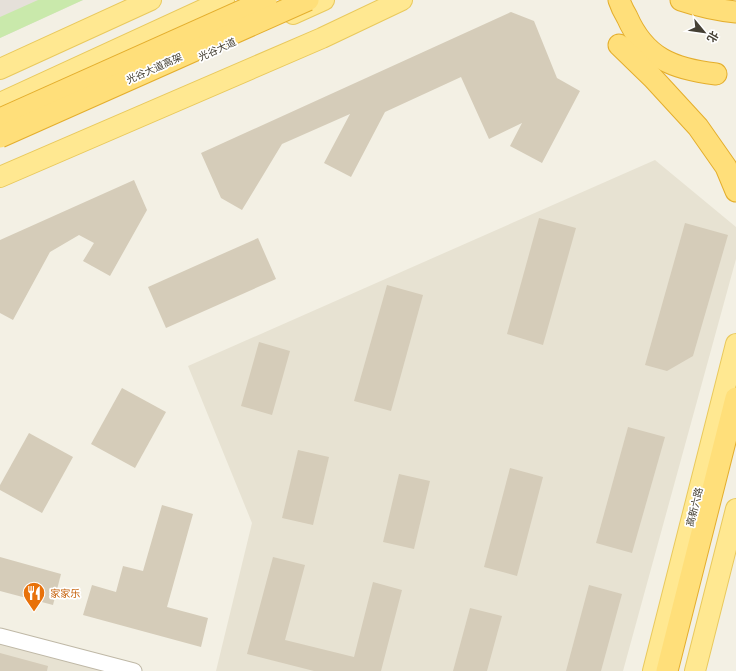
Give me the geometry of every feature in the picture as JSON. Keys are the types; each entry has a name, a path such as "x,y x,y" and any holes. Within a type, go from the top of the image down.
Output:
{"highway":[{"path":"176,40 230,0"},
{"name":"光谷大道高架","path":"0,119 266,0"},
{"name":"光谷大道高架","path":"0,137 308,0"},
{"path":"619,0 631,27 645,46 666,62 692,71 716,74"},
{"path":"682,0 694,5 736,12"},
{"path":"619,45 653,78 698,127 726,167 736,191"},
{"path":"667,671 736,398"}],"main road":[{"path":"0,69 150,0"},
{"path":"0,103 224,0"},
{"name":"光谷大道","path":"0,147 324,0"},
{"path":"342,29 381,0"},
{"path":"0,177 322,38 402,0"},
{"path":"188,17 202,56"},
{"name":"高新六路","path":"653,671 736,344"},
{"path":"695,671 736,509"}],"street":[{"path":"0,636 134,671"}],"shaded area":[{"path":"0,0 83,0 0,38"},
{"path":"655,160 736,227 736,259 623,671 216,671 252,523 188,366"},
{"path":"0,641 116,671 0,671"}],"green space":[{"path":"38,0 83,0 0,38 0,17"}],"building":[{"path":"511,12 534,21 557,78 580,91 542,163 510,146 522,123 489,139 461,77 385,112 351,177 324,163 350,114 282,144 242,210 221,198 201,153"},
{"path":"134,180 147,210 110,276 83,261 94,243 79,235 50,252 13,320 0,313 0,240"},
{"path":"539,218 576,228 543,345 507,334"},
{"path":"685,223 728,235 693,356 667,371 645,365"},
{"path":"258,238 276,279 166,328 148,287"},
{"path":"387,285 423,295 391,411 354,401"},
{"path":"259,342 290,351 272,415 241,406"},
{"path":"122,388 166,412 135,468 91,444"},
{"path":"628,427 665,437 632,553 596,543"},
{"path":"29,433 73,457 42,513 0,490 0,485"},
{"path":"298,450 329,457 313,525 282,518"},
{"path":"510,468 543,477 517,576 484,567"},
{"path":"399,474 430,481 414,549 383,542"},
{"path":"162,505 193,514 167,607 208,618 201,647 83,615 92,585 116,592 123,566 143,571"},
{"path":"0,557 61,574 53,605 0,591"},
{"path":"273,557 305,565 285,640 354,657 373,582 402,590 381,671 314,671 247,654"},
{"path":"589,585 622,594 601,671 566,671"},
{"path":"470,608 502,616 487,671 453,671"},
{"path":"0,653 48,666 47,671 0,671"}],"place":[{"name":"家家乐","path":"34,612"}]}
